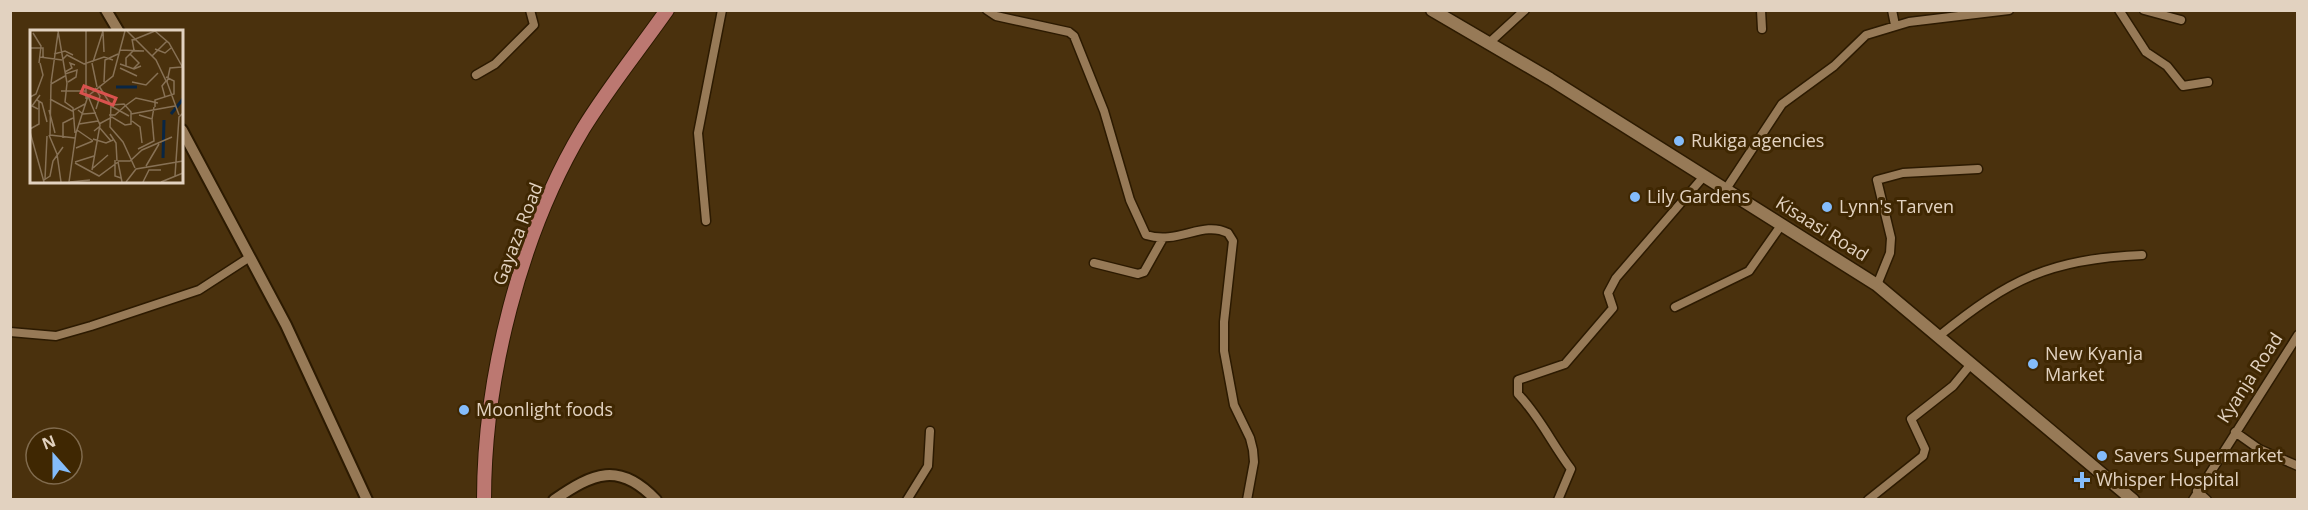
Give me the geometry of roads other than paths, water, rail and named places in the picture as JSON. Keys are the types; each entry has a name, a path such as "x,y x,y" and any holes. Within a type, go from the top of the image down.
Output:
{"main road":[{"name":"Gayaza Road","path":"484,500 484,462 492,387 515,289 539,219 583,130 667,10"},
{"name":"Kisaasi Road","path":"1432,10 1705,175 1877,285 2127,498"}],"street":[{"path":"106,10 118,30"},
{"path":"476,75 495,64 534,25 530,10"},
{"path":"706,221 698,133 722,10"},
{"path":"987,10 996,16 1069,32 1074,36 1104,111 1130,200 1146,235 1162,240 1213,228 1228,233 1233,241 1224,322 1224,351 1234,405 1251,438 1253,450 1254,462 1247,500"},
{"path":"1489,44 1525,10"},
{"path":"1761,10 1762,29"},
{"path":"1892,10 1896,25"},
{"path":"1726,189 1789,97 1834,66 1866,35 1896,25 2009,10"},
{"path":"2119,10 2146,52 2167,66 2182,86 2208,82"},
{"path":"2144,10 2181,20"},
{"path":"183,132 286,324 334,435 367,500"},
{"path":"1877,285 1890,253 1891,238 1877,180 1903,173 1977,169"},
{"path":"1558,500 1571,470 1553,446 1537,413 1518,394 1518,380 1565,364 1586,342 1613,308 1608,293 1616,278 1705,175"},
{"path":"1675,307 1749,271 1782,224"},
{"path":"1094,263 1138,274 1144,272 1162,240"},
{"path":"1939,336 2001,289 2028,275 2056,266 2142,255"},
{"path":"10,332 56,336 91,326 199,290 250,257"},
{"name":"Kyanja Road","path":"2195,495 2298,335"},
{"path":"1868,500 1923,456 1925,449 1911,419 1953,386 1971,364"},
{"path":"907,500 928,466 930,431"},
{"path":"2235,432 2259,449 2298,466"},
{"path":"554,500 583,481 605,473 618,475 637,483 656,500"},
{"path":"2195,495 2207,500"}],"place":[{"name":"Rukiga agencies","path":"1679,141"},
{"name":"Lily Gardens","path":"1635,197"},
{"name":"Lynn's Tarven","path":"1827,207"},
{"name":"New Kyanja Market","path":"2033,364"},
{"name":"Moonlight foods","path":"464,410"},
{"name":"Savers Supermarket","path":"2102,456"},
{"name":"Whisper Hospital","path":"2082,480"}]}
